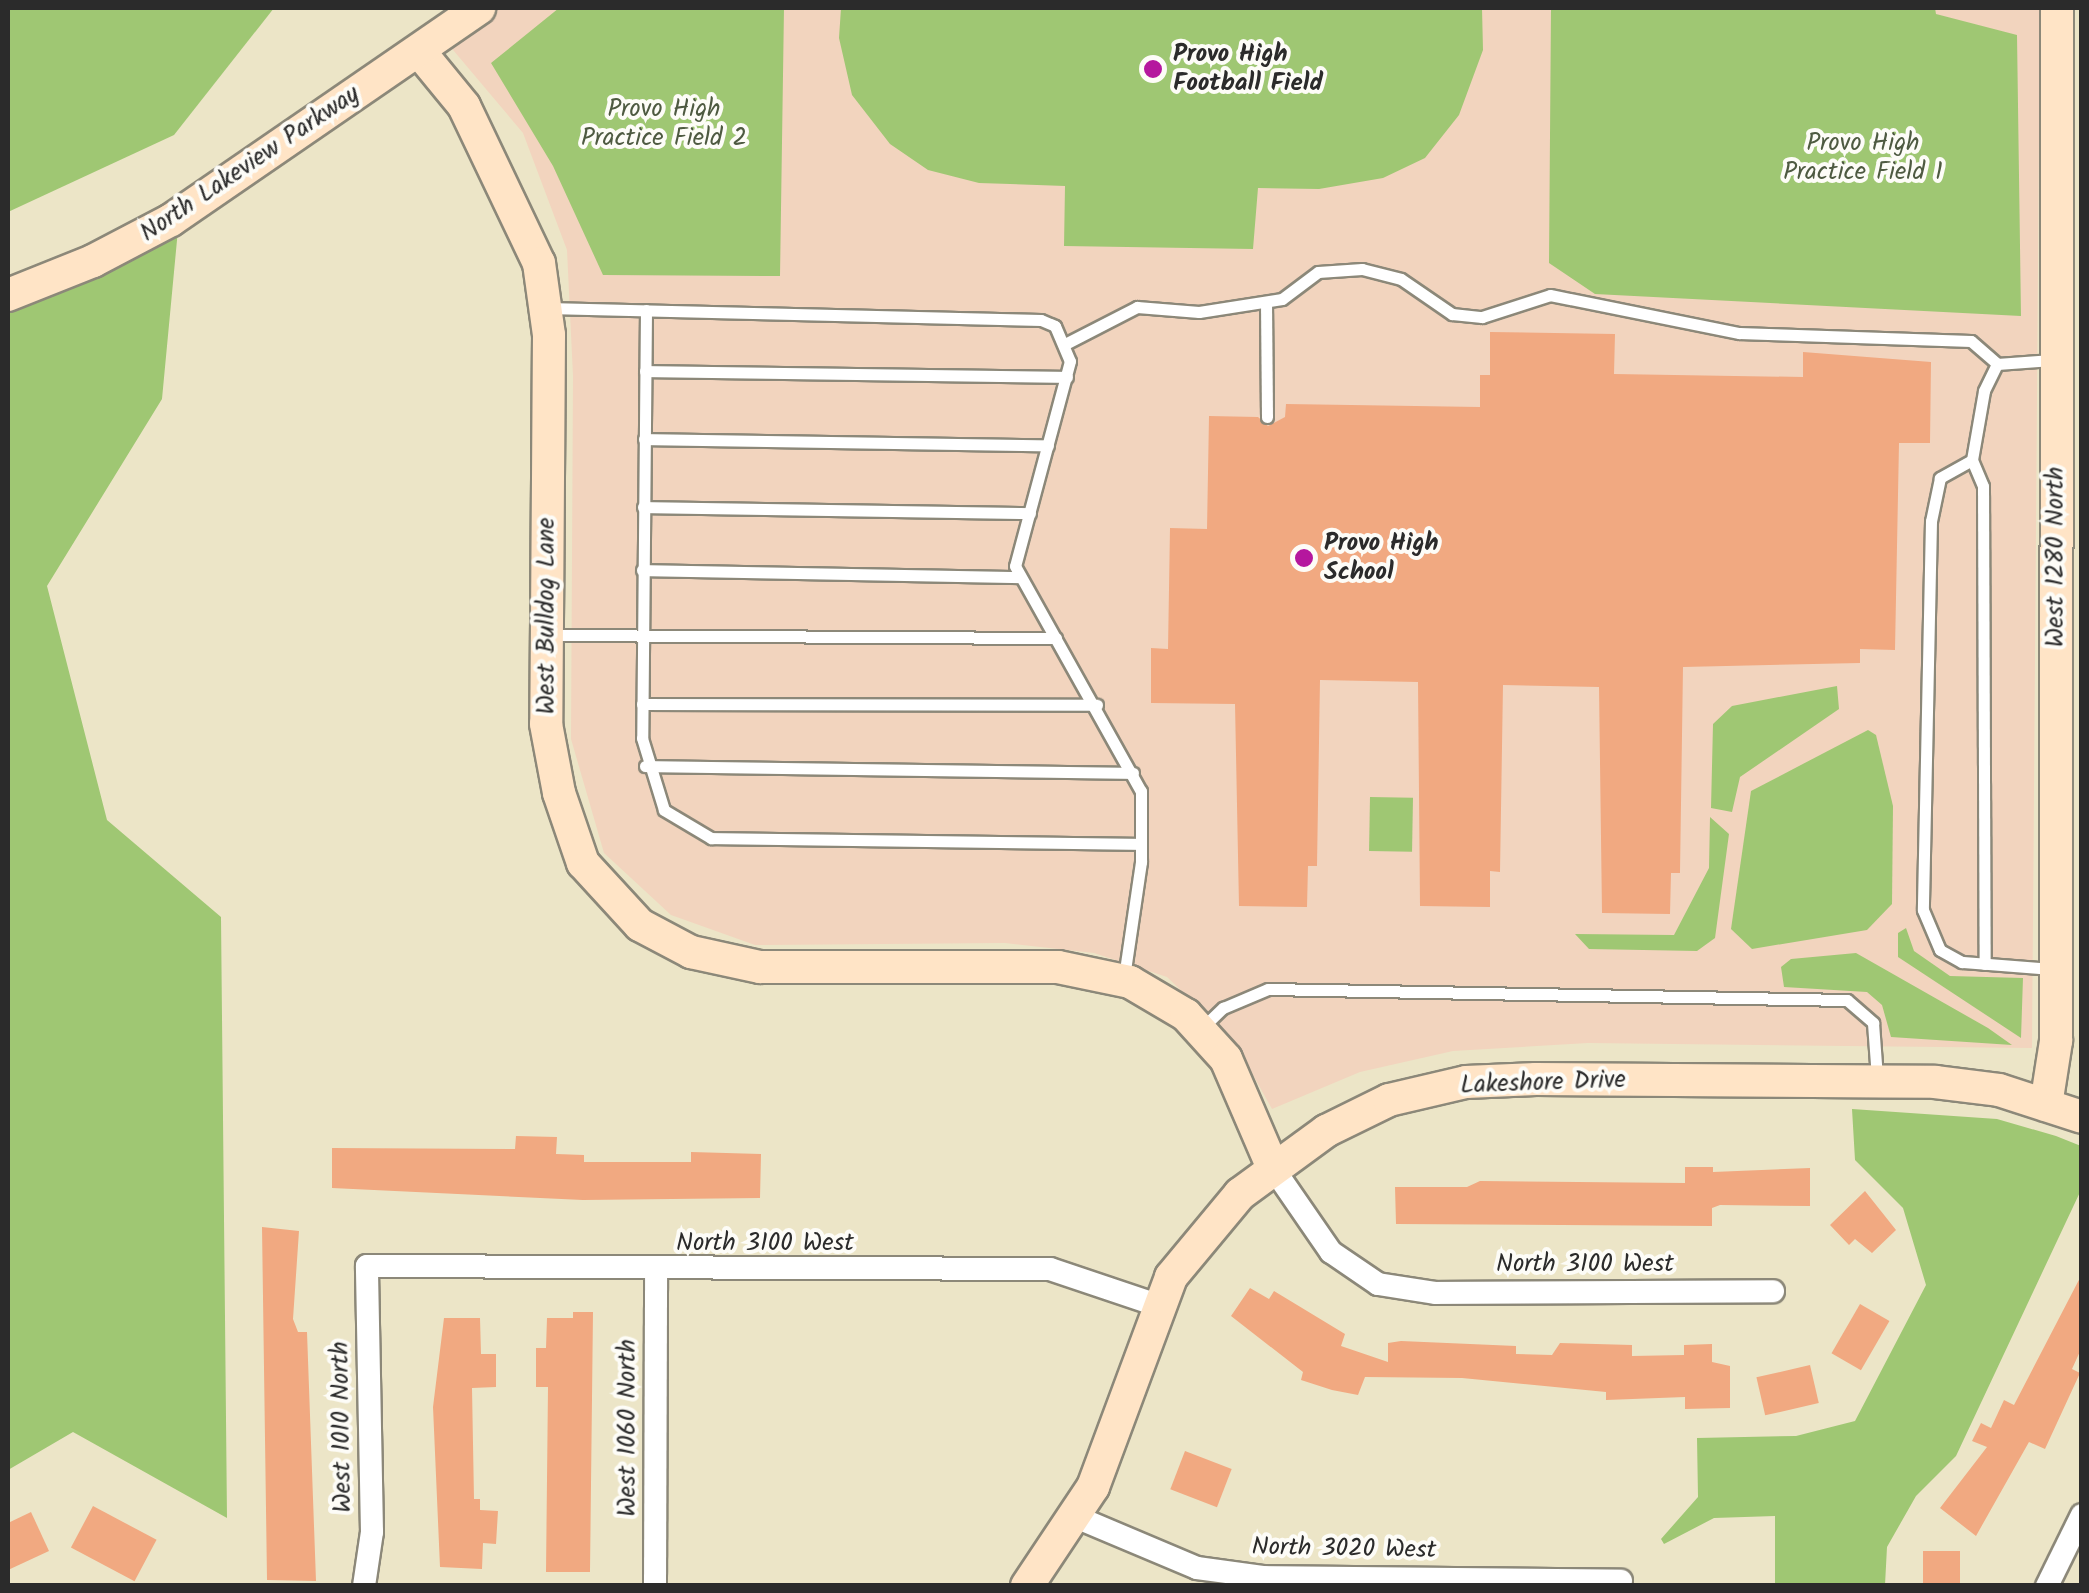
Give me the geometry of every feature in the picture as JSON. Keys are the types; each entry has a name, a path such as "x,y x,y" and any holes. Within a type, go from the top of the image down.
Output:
{"street":[{"name":"North Lakeview Parkway","path":"8,295 93,262 171,220 480,8"},
{"name":"West 1280 North","path":"2046,1105 2056,1041 2069,644 2069,84 2057,8"},
{"name":"West Bulldog Lane","path":"419,50 464,106 514,199 540,263 546,308 546,724 559,794 583,863 640,925 691,952 760,967 1058,966 1123,981 1186,1015 1226,1059 1274,1168"},
{"name":"Lakeshore Drive","path":"1027,1586 1093,1488 1157,1305 1171,1276 1240,1194 1274,1168 1389,1100 1466,1082 1877,1081 1999,1090 2082,1117"},
{"name":"North 3100 West","path":"1274,1168 1331,1252 1378,1284 1436,1293 1773,1291"},
{"name":"North 3100 West","path":"367,1266 656,1271 1050,1268 1157,1305"},
{"name":"West 1010 North","path":"364,1586 372,1532 367,1266"},
{"name":"West 1060 North","path":"655,1586 656,1271"},
{"path":"2047,1586 2082,1514"},
{"name":"North 3020 West","path":"1076,1517 1197,1568 1264,1578 1621,1580"}],"lane":[{"path":"1067,343 1137,307 1198,312 1282,300 1318,272 1362,270 1401,279 1452,314 1482,317 1550,295 1738,333 1971,342 1996,364 2069,360"},
{"path":"1266,302 1267,417"},
{"path":"546,308 1041,320 1067,343 1067,377 1014,566 1097,705 1142,791 1141,844 1123,981"},
{"path":"646,310 642,704 645,766 664,810 711,838 1141,844"},
{"path":"1985,964 1983,486 1972,460 1984,391 1996,364"},
{"path":"645,371 1067,377"},
{"path":"644,439 1048,445"},
{"path":"1972,460 1940,478 1931,521 1923,910 1940,950 1985,964 2056,969"},
{"path":"643,507 1030,513"},
{"path":"642,570 1019,577"},
{"path":"546,635 1056,638"},
{"path":"642,704 1097,705"},
{"path":"645,766 1132,772"},
{"path":"1200,1030 1224,1008 1268,990 1847,1000 1873,1024 1877,1081"}],"shaded area":[{"name":"Provo High School","path":"456,8 2040,8 2032,1048 1588,1043 1453,1051 1360,1072 1272,1109 1234,1041 1167,977 1094,953 1005,943 755,945 671,915 604,853 571,739 573,376 567,250 523,133 432,25"}],"green space":[{"path":"8,8 274,8 174,135 8,212"},
{"name":"Provo High Practice Field 2","path":"559,8 784,8 780,276 603,275 553,166 491,63"},
{"path":"841,8 1482,8 1483,50 1459,115 1425,158 1383,178 1319,189 1258,188 1253,249 1064,246 1065,186 979,183 928,170 890,144 852,95 839,38"},
{"name":"Provo High Practice Field 1","path":"1551,8 1935,8 1936,14 2017,35 2021,316 1595,294 1549,263"},
{"path":"179,219 162,399 47,586 107,820 221,917 227,1518 73,1432 8,1470 8,283"},
{"path":"1837,686 1839,709 1740,777 1732,812 1711,808 1713,724 1732,706"},
{"path":"1868,730 1876,735 1893,806 1892,904 1867,930 1752,949 1731,929 1751,791"},
{"path":"1370,797 1413,798 1412,852 1369,851"},
{"path":"1710,817 1729,834 1715,938 1697,951 1589,949 1575,934 1674,935 1709,868"},
{"path":"1906,928 1914,951 1950,976 2023,978 2021,1038 1898,957 1898,933"},
{"path":"1856,953 2012,1045 1891,1037 1882,1005 1867,992 1784,987 1781,967 1791,959"},
{"path":"1852,1109 1997,1119 2056,1136 2081,1146 2081,1190 1956,1456 1916,1496 1887,1547 1885,1585 1775,1585 1775,1516 1714,1518 1664,1544 1661,1539 1698,1497 1697,1438 1796,1436 1855,1421 1926,1285 1903,1208 1855,1160"}],"building":[{"name":"Provo High School","path":"1490,332 1615,334 1614,374 1803,377 1803,352 1931,362 1930,443 1899,443 1895,650 1860,649 1860,663 1683,667 1680,873 1671,873 1670,914 1602,913 1599,687 1503,685 1500,872 1490,871 1490,907 1420,906 1418,682 1320,680 1317,866 1308,866 1307,907 1239,906 1235,704 1151,703 1151,648 1168,649 1170,528 1207,529 1209,416 1258,417 1268,426 1285,417 1286,404 1480,407 1480,375 1490,375"},
{"path":"516,1136 557,1137 556,1154 584,1155 584,1162 691,1162 691,1152 761,1154 760,1198 583,1200 332,1188 332,1148 515,1149"},
{"path":"1685,1167 1713,1167 1713,1172 1810,1168 1810,1206 1720,1205 1712,1208 1712,1226 1396,1224 1395,1187 1467,1187 1480,1181 1685,1183"},
{"path":"1865,1191 1896,1230 1872,1253 1855,1239 1849,1245 1830,1225"},
{"path":"262,1227 299,1231 293,1319 298,1332 307,1332 316,1581 267,1580"},
{"path":"2082,1274 2082,1347 2072,1369 2080,1373 2045,1449 2029,1442 1976,1536 1940,1508 1987,1447 1972,1441 1981,1423 1991,1428 2004,1400 2014,1405"},
{"path":"1250,1288 1269,1299 1274,1291 1345,1334 1341,1346 1388,1362 1388,1343 1401,1341 1516,1346 1516,1354 1552,1355 1560,1343 1632,1345 1632,1356 1684,1355 1684,1345 1712,1344 1712,1362 1730,1366 1730,1408 1685,1409 1685,1397 1606,1400 1606,1392 1462,1378 1365,1377 1358,1395 1332,1390 1301,1380 1303,1372 1231,1316"},
{"path":"1860,1304 1889,1321 1861,1370 1832,1353"},
{"path":"573,1312 593,1312 590,1572 546,1572 548,1387 536,1387 536,1348 546,1348 547,1318 573,1318"},
{"path":"444,1318 480,1318 481,1354 496,1354 496,1387 472,1388 474,1499 480,1499 480,1510 498,1511 496,1544 483,1543 482,1569 440,1567 433,1407"},
{"path":"1810,1365 1819,1403 1765,1415 1756,1377"},
{"path":"1185,1451 1232,1469 1217,1507 1170,1489"},
{"path":"93,1506 157,1540 135,1581 71,1547"},
{"path":"31,1512 49,1551 8,1570 8,1523"},
{"path":"1923,1551 1960,1551 1960,1586 1923,1586"}],"place":[{"name":"Provo High Football Field","path":"1153,69"},
{"name":"Provo High School","path":"1304,558"}]}
